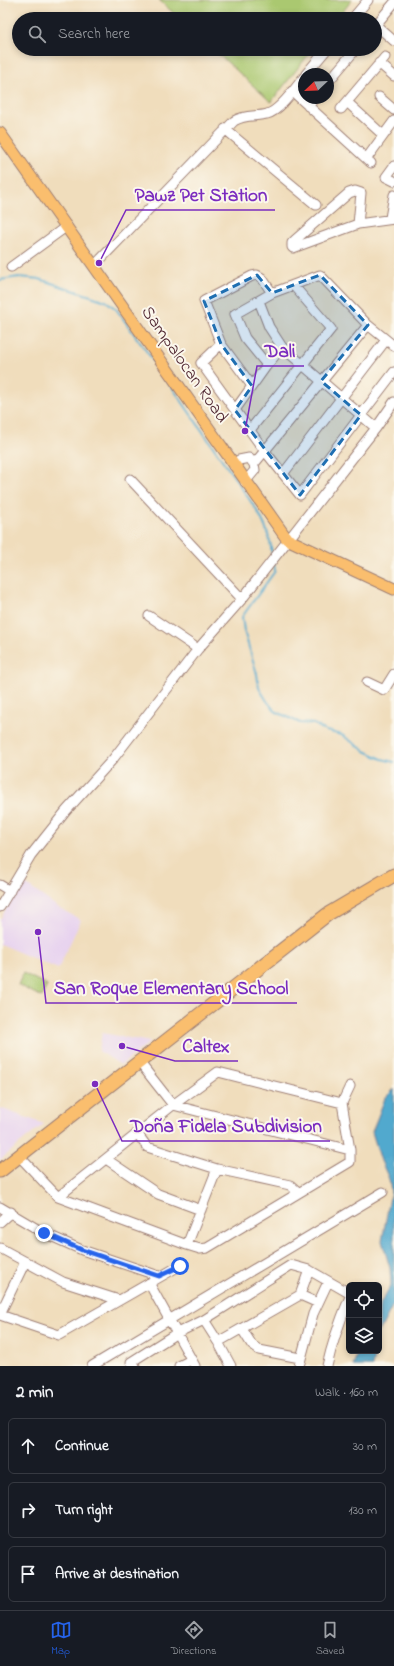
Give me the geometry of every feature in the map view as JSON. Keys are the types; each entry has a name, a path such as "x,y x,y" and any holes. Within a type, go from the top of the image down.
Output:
{"highway":[{"path":"0,1171 140,1063 328,914 394,875"}],"main road":[{"name":"Sampalocan Road","path":"0,133 67,226 245,482 287,539 394,589"}],"street":[{"path":"358,12 368,0"},
{"path":"382,17 394,3"},
{"path":"382,31 394,41"},
{"path":"311,68 321,56"},
{"path":"334,75 350,56"},
{"path":"383,135 344,105 382,60 394,76"},
{"path":"94,266 225,129 241,117 267,114 275,110 298,84"},
{"path":"292,91 369,161 383,135 394,121"},
{"path":"379,97 394,110"},
{"path":"225,129 316,205"},
{"path":"394,166 386,177 394,181"},
{"path":"358,224 361,193 355,191 349,193 295,240 292,243 292,248 358,224 392,219 394,195"},
{"path":"11,267 67,226"},
{"path":"252,386 221,344 204,301 252,276 257,275 262,278 272,293"},
{"path":"267,364 245,338 235,314 272,293 320,275 368,325 394,346"},
{"path":"250,430 331,329 293,285"},
{"path":"259,301 268,327 282,347 376,428"},
{"path":"254,464 368,325"},
{"path":"283,474 386,340"},
{"path":"221,344 202,363 264,450 300,495 394,372"},
{"path":"235,410 267,364 282,347"},
{"path":"0,908 31,854 66,811 113,760 198,649 242,599 287,539 376,428 394,402"},
{"path":"234,466 239,460 248,458 254,464 255,470 245,482"},
{"path":"130,478 242,599"},
{"path":"149,616 198,649"},
{"path":"367,682 384,690 394,674"},
{"path":"0,885 10,890"},
{"path":"140,1063 173,1105 350,1150"},
{"path":"58,1197 137,1133 218,1072 342,1103"},
{"path":"20,1156 58,1197 187,1245 200,1249 207,1248 350,1162 350,1150 342,1103 350,1086"},
{"path":"137,1133 147,1147 216,1169 290,1185 298,1192"},
{"path":"106,1158 158,1194 201,1210"},
{"path":"187,1245 216,1169"},
{"path":"92,1366 383,1192"},
{"path":"0,1207 11,1212 44,1233 82,1250 159,1276"},
{"path":"0,1222 11,1212"},
{"path":"0,1248 63,1282 119,1300"},
{"path":"25,1262 0,1314 59,1335 150,1283 159,1276 180,1266"},
{"path":"135,1366 131,1362 177,1333 204,1320 291,1265 310,1270 328,1282 346,1291"},
{"path":"218,1342 300,1295 310,1270"},
{"path":"242,1329 252,1345 259,1350 300,1362 312,1314 328,1282"},
{"path":"150,1283 193,1363 179,1366"},
{"path":"300,1295 318,1303"},
{"path":"327,1366 330,1351 346,1306"},
{"path":"204,1320 218,1342 230,1366"}],"highlighted area":[{"path":"257,275 272,293 320,275 368,325 321,381 361,415 300,495 235,410 252,386 221,344 204,301"}],"shaded area":[{"path":"21,881 59,908 81,920 58,969 0,944 0,920"},
{"path":"102,1033 150,1042 121,1065 99,1051"},
{"path":"0,1108 44,1124 0,1160"}],"green space":[{"path":"159,0 352,0 343,12 172,12"},
{"path":"221,56 307,56 271,102"},
{"path":"23,973 47,985 42,997 18,985"}],"water":[{"path":"394,1089 394,1303 382,1326 382,1301 391,1285 390,1268 382,1241 391,1192 389,1179 381,1161 372,1132 385,1098"},
{"path":"357,1354 374,1354 372,1366 353,1366"}],"waterway":[{"path":"0,280 19,277 39,279 106,301 116,309 258,512 268,533 272,555"},
{"path":"274,564 275,571 242,617 244,631 257,674 259,688 275,711 300,723 314,724 326,731 342,735 365,751 382,759 394,762"}],"place":[{"name":"Pawz Pet Station","path":"99,263"},
{"name":"Dali","path":"245,431"},
{"name":"San Roque Elementary School","path":"38,932"},
{"name":"Caltex","path":"122,1046"},
{"name":"Doña Fidela Subdivision","path":"95,1084"}],"route":[{"path":"44,1233 82,1250 159,1276 180,1266"}]}
